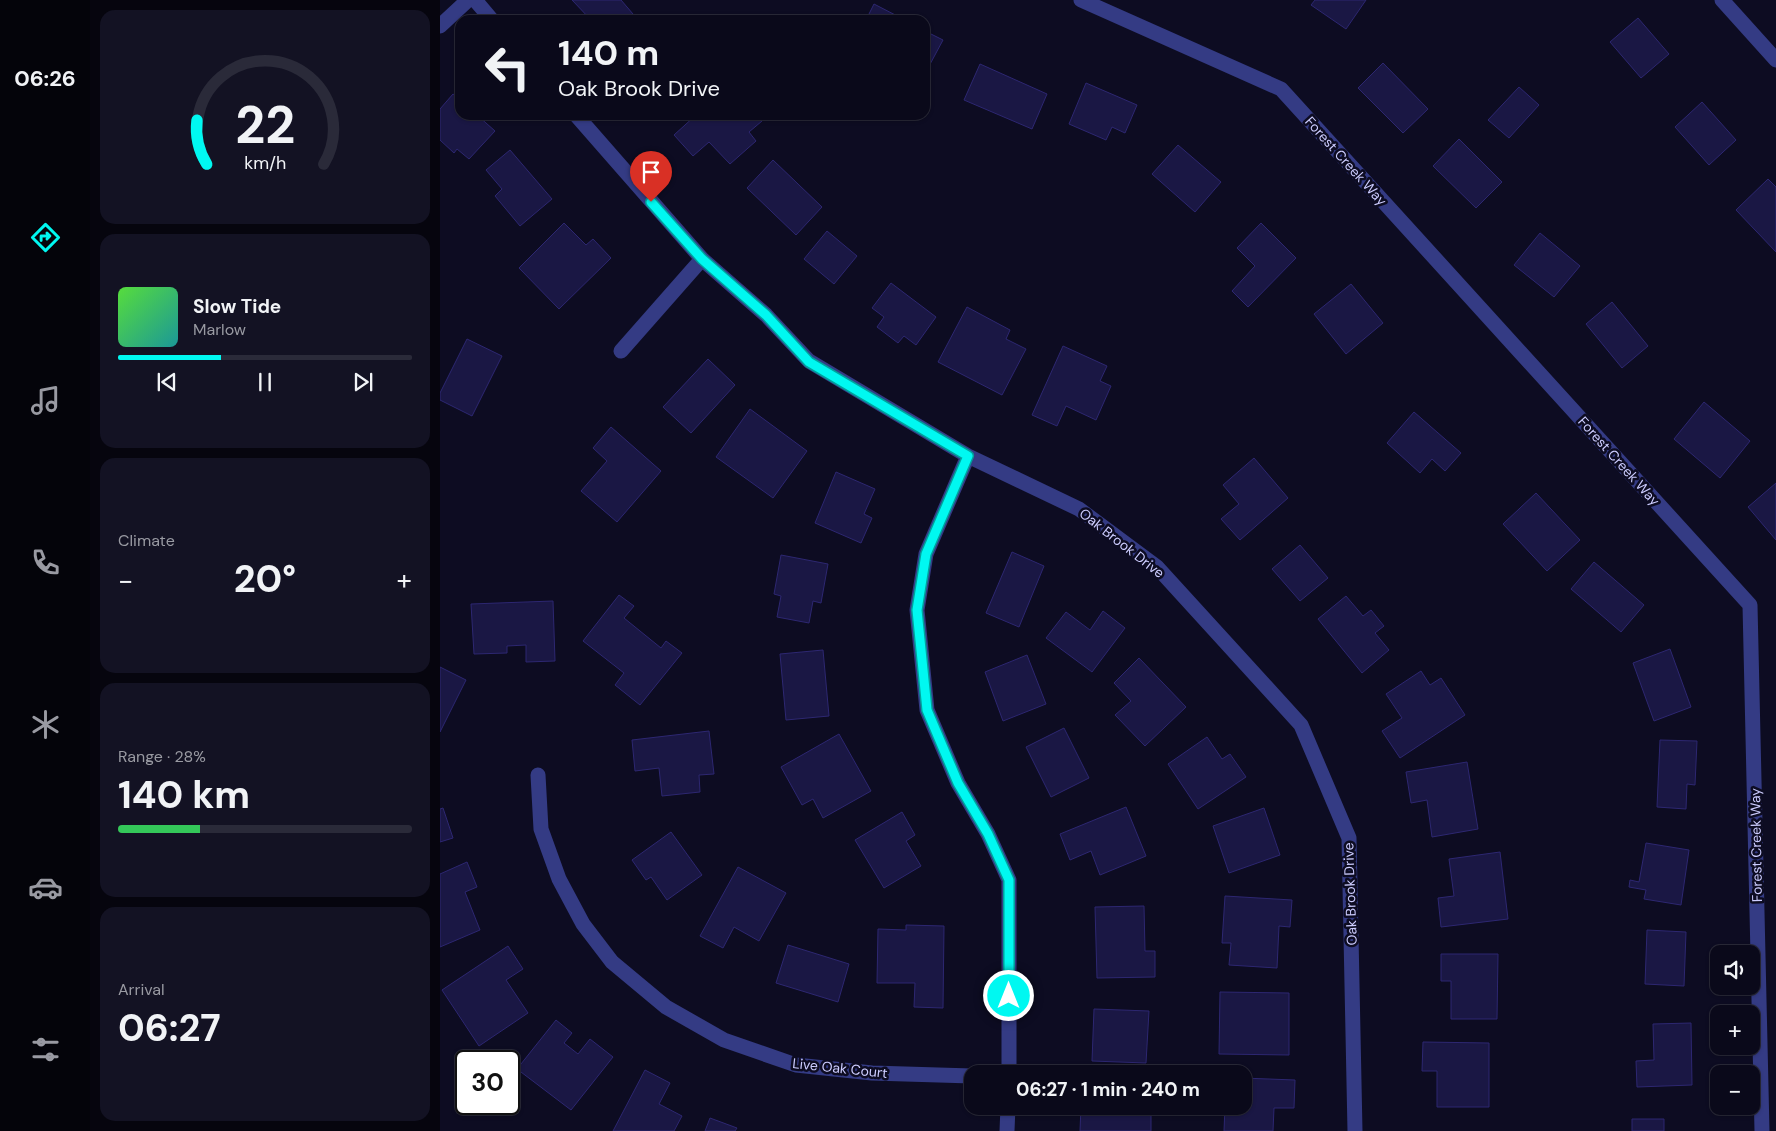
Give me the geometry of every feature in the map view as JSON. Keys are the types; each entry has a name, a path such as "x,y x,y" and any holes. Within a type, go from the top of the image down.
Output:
{"street":[{"path":"440,26 468,0"},
{"path":"475,0 488,15"},
{"name":"Forest Creek Way","path":"1081,0 1281,89 1750,605 1762,1131"},
{"path":"1722,0 1776,60"},
{"name":"Oak Brook Drive","path":"580,120 702,259 766,315 809,362 968,456 1079,509 1157,567 1301,725 1349,838 1355,1131"},
{"path":"621,351 702,259"},
{"path":"968,456 926,554 917,610 927,710 958,783 988,834 1009,880 1009,1065"},
{"name":"Live Oak Court","path":"538,775 542,828 559,879 584,924 612,962 666,1007 724,1040 796,1065 872,1073 964,1076"},
{"path":"1007,1131 1008,1115"}],"building":[{"path":"572,0 621,0 633,14 632,15 586,15"},
{"path":"1315,0 1366,0 1346,29 1311,5"},
{"path":"874,4 895,15 868,15"},
{"path":"1638,18 1669,54 1641,78 1610,42"},
{"path":"930,34 943,40 930,64"},
{"path":"1383,63 1428,109 1403,133 1358,88"},
{"path":"980,64 1047,94 1032,129 964,100"},
{"path":"1086,83 1137,105 1125,133 1112,127 1106,140 1069,124"},
{"path":"1519,87 1539,105 1509,138 1488,120"},
{"path":"453,94 455,95 455,120 483,120 495,131 469,159 457,149 454,153 440,140 440,109"},
{"path":"1702,102 1736,140 1709,165 1675,127"},
{"path":"690,120 762,121 749,132 756,141 730,164 709,142 693,156 674,135"},
{"path":"1459,139 1502,182 1476,208 1433,166"},
{"path":"1178,145 1221,182 1195,212 1152,174"},
{"path":"510,150 552,199 520,226 495,196 502,189 486,170"},
{"path":"773,160 822,207 796,235 747,188"},
{"path":"1768,179 1776,187 1776,252 1736,210"},
{"path":"564,223 586,245 593,239 611,258 559,309 519,268"},
{"path":"1261,223 1296,258 1248,307 1232,291 1255,266 1237,248"},
{"path":"827,231 857,256 834,284 804,259"},
{"path":"1540,233 1580,266 1554,297 1514,265"},
{"path":"891,283 936,317 916,345 904,336 898,343 877,327 884,317 872,308"},
{"path":"1351,284 1383,323 1346,354 1314,314"},
{"path":"1612,302 1648,346 1622,368 1586,324"},
{"path":"967,307 1010,330 1006,339 1026,349 1002,395 938,362"},
{"path":"467,339 502,356 472,416 440,400 440,393"},
{"path":"1063,346 1107,366 1100,381 1111,386 1096,420 1066,406 1057,426 1032,415"},
{"path":"708,359 735,385 691,433 663,407"},
{"path":"1704,402 1750,441 1720,478 1674,439"},
{"path":"750,409 807,451 773,498 716,457"},
{"path":"1414,412 1461,453 1445,471 1432,459 1420,473 1387,443"},
{"path":"611,427 661,471 617,522 581,491 607,461 593,448"},
{"path":"1254,458 1288,498 1240,540 1221,519 1239,504 1223,485"},
{"path":"836,472 875,489 864,514 872,518 861,543 815,523"},
{"path":"1776,483 1776,540 1748,507"},
{"path":"1536,493 1580,540 1547,571 1503,524"},
{"path":"1300,545 1328,578 1300,601 1272,569"},
{"path":"1012,552 1044,566 1019,627 986,613"},
{"path":"781,555 828,564 821,603 813,601 809,623 777,617 781,596 774,594"},
{"path":"1594,562 1644,605 1621,632 1571,589"},
{"path":"619,595 634,606 624,618 661,648 666,641 682,653 640,705 615,685 624,673 583,641"},
{"path":"1346,596 1363,616 1371,610 1384,626 1375,633 1389,650 1362,673 1318,619"},
{"path":"553,601 555,661 526,662 526,645 507,646 507,653 474,654 471,604"},
{"path":"1103,611 1125,628 1092,672 1046,638 1066,612 1090,630"},
{"path":"1670,649 1691,707 1654,721 1633,663"},
{"path":"823,650 829,716 786,720 780,654"},
{"path":"1027,655 1046,704 1003,721 985,672"},
{"path":"1139,658 1186,707 1145,746 1115,715 1131,701 1114,683"},
{"path":"440,667 466,680 440,732"},
{"path":"1421,671 1430,685 1441,678 1465,715 1400,758 1382,731 1402,718 1386,694"},
{"path":"1064,728 1089,778 1051,797 1026,747"},
{"path":"709,731 714,774 699,775 700,792 662,796 659,768 635,771 632,740"},
{"path":"839,734 871,791 823,818 813,799 802,805 781,767"},
{"path":"1207,737 1222,759 1230,754 1246,777 1198,809 1168,764"},
{"path":"1660,740 1697,741 1695,785 1687,784 1686,809 1657,807"},
{"path":"1467,762 1478,829 1432,837 1427,800 1411,803 1406,772"},
{"path":"1126,807 1146,856 1100,875 1091,851 1070,860 1060,834"},
{"path":"443,808 453,838 440,842 440,809"},
{"path":"1264,808 1280,855 1229,873 1213,826"},
{"path":"902,812 915,835 906,841 921,866 884,888 855,840"},
{"path":"671,832 702,875 667,900 651,877 646,880 632,860"},
{"path":"1646,843 1689,850 1681,905 1644,899 1646,890 1629,887 1630,880 1639,882"},
{"path":"1500,852 1508,919 1441,927 1438,898 1454,896 1449,859"},
{"path":"467,862 477,887 465,892 480,930 440,947 440,874"},
{"path":"738,867 786,893 759,941 734,927 723,948 700,936"},
{"path":"1225,896 1292,900 1290,927 1279,926 1277,968 1229,965 1231,943 1222,943"},
{"path":"1144,906 1145,951 1155,951 1155,977 1097,978 1095,907"},
{"path":"906,925 944,926 943,1008 914,1007 915,983 877,983 878,929 906,930"},
{"path":"1647,930 1686,932 1684,986 1645,984"},
{"path":"788,945 849,964 838,1002 776,983"},
{"path":"508,946 523,969 506,980 528,1013 479,1046 442,990"},
{"path":"1441,954 1498,954 1497,1019 1451,1019 1451,981 1441,981"},
{"path":"1220,992 1289,993 1289,1055 1219,1054"},
{"path":"1094,1009 1149,1011 1146,1063 1092,1061"},
{"path":"556,1020 572,1033 564,1043 578,1054 590,1039 613,1057 571,1110 520,1071 520,1065"},
{"path":"1691,1023 1692,1085 1637,1087 1636,1061 1654,1060 1653,1024"},
{"path":"1423,1042 1489,1043 1489,1107 1437,1107 1437,1071 1422,1071"},
{"path":"645,1070 670,1083 659,1104 682,1116 674,1131 613,1131"},
{"path":"1252,1078 1295,1080 1294,1108 1274,1108 1273,1131 1224,1131 1225,1115 1252,1115"},
{"path":"1081,1115 1151,1115 1151,1131 1080,1131"},
{"path":"710,1118 737,1128 735,1131 705,1131"},
{"path":"1632,1119 1664,1119 1664,1131 1632,1131"}],"route":[{"path":"651,202 702,259 766,315 809,362 968,456 926,554 917,610 927,710 958,783 988,834 1009,880 1009,996"}]}
